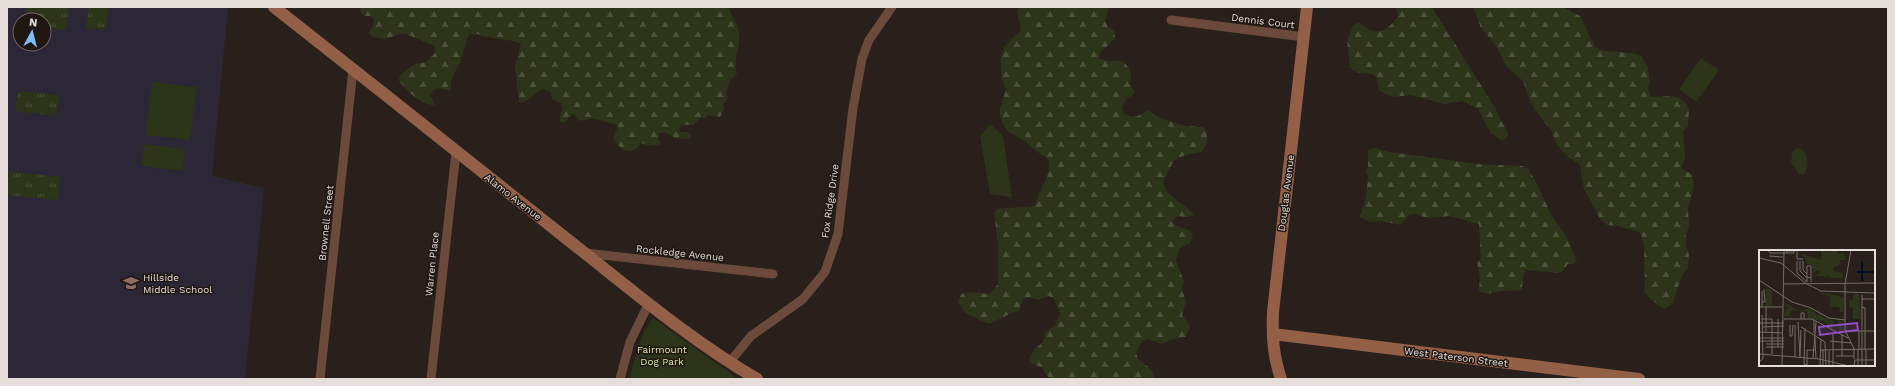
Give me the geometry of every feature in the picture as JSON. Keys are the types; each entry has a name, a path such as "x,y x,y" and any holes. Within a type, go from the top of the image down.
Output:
{"street":[{"name":"Fox Ridge Drive","path":"729,363 751,336 803,299 825,272 838,234 853,108 862,59 869,40 892,7"},
{"name":"Douglas Avenue","path":"1281,379 1274,359 1273,334 1279,254 1307,7"},
{"name":"Alamo Avenue","path":"277,8 456,152 585,253 648,305 729,363 757,379"},
{"name":"Dennis Court","path":"1171,20 1304,38"},
{"name":"Brownell Street","path":"320,379 353,69"},
{"name":"Warren Place","path":"431,379 456,152"},
{"name":"Rockledge Avenue","path":"585,253 773,274"},
{"path":"620,379 630,342 648,305"},
{"name":"West Paterson Street","path":"1273,334 1639,379"}],"shaded area":[{"name":"Hillside Middle School","path":"7,7 228,7 212,176 264,188 245,379 7,379"}],"green space":[{"path":"27,7 69,7 66,30 52,29 52,12 27,12"},
{"path":"89,7 109,7 106,30 86,28"},
{"path":"360,7 728,7 739,33 739,43 735,64 737,74 729,82 726,93 728,98 723,104 724,109 720,117 708,115 705,118 700,118 693,125 684,125 679,128 680,132 688,132 692,136 688,139 675,138 664,132 659,134 661,144 651,146 641,143 637,148 630,151 622,149 615,142 613,137 618,127 615,124 595,119 583,121 578,120 573,113 564,123 559,121 562,109 561,103 552,99 551,93 544,89 537,92 526,101 519,102 515,66 521,44 514,41 478,34 469,35 461,60 453,76 451,90 440,88 435,89 430,95 435,105 425,103 406,89 399,81 400,75 415,64 426,62 435,53 434,46 406,34 400,34 385,39 373,37 369,31 373,26 374,20 371,16 365,16 361,13"},
{"path":"1019,7 1109,7 1105,21 1108,27 1114,30 1115,38 1100,53 1099,58 1106,61 1122,61 1130,69 1131,76 1129,83 1135,91 1133,95 1127,98 1122,108 1124,114 1137,116 1148,110 1158,117 1185,126 1202,127 1207,131 1207,143 1202,152 1186,155 1174,160 1163,182 1169,193 1194,215 1187,217 1178,216 1173,220 1175,225 1188,230 1193,234 1190,243 1179,249 1176,260 1184,282 1182,289 1186,302 1182,315 1190,326 1186,337 1173,339 1161,344 1147,339 1141,342 1136,353 1138,359 1153,372 1155,379 1050,379 1041,367 1030,363 1029,359 1035,349 1043,342 1045,333 1056,324 1060,314 1054,298 1048,296 1038,300 1029,297 1023,299 1019,311 989,324 965,313 958,302 961,294 971,292 990,294 998,284 998,244 994,213 997,209 1034,206 1048,174 1049,160 1031,147 1027,142 1008,132 1000,117 1000,109 1006,89 1001,78 1001,56 1004,47 1021,30 1017,11"},
{"path":"1396,7 1432,7 1494,106 1508,133 1507,139 1501,140 1491,133 1478,109 1462,101 1444,104 1410,95 1394,97 1380,91 1377,78 1372,74 1359,73 1350,68 1347,40 1353,26 1359,22 1370,30 1378,31 1386,29 1398,16"},
{"path":"1473,7 1562,7 1580,16 1595,47 1604,51 1633,53 1642,57 1648,68 1650,83 1648,88 1651,97 1674,96 1684,101 1689,110 1688,126 1683,132 1685,157 1681,167 1692,174 1694,187 1688,209 1689,227 1686,234 1686,247 1689,254 1688,268 1682,275 1673,303 1664,309 1650,299 1645,292 1644,245 1640,232 1607,225 1600,219 1584,189 1580,165 1567,156 1557,145 1551,130 1531,103 1523,81 1506,66 1497,47 1481,28"},
{"path":"1701,58 1719,70 1696,102 1679,89"},
{"path":"152,82 197,87 190,140 146,135"},
{"path":"18,91 59,95 56,116 15,111"},
{"path":"990,124 1003,136 1012,197 990,194 980,136"},
{"path":"144,144 185,149 183,171 141,166"},
{"path":"1374,148 1389,152 1478,164 1522,166 1528,169 1535,180 1552,216 1568,239 1577,262 1568,264 1561,273 1526,270 1523,276 1522,290 1488,293 1479,291 1480,277 1477,262 1481,258 1479,224 1449,216 1428,218 1414,214 1409,215 1401,225 1379,221 1370,222 1360,216 1366,197 1368,150"},
{"path":"1797,148 1803,150 1807,158 1808,165 1804,174 1799,174 1791,162 1792,152"},
{"path":"7,171 60,177 58,200 7,195"},
{"name":"Fairmount Dog Park","path":"653,318 738,379 629,379 642,335"}],"place":[{"name":"Hillside Middle School","path":"131,283"}]}
